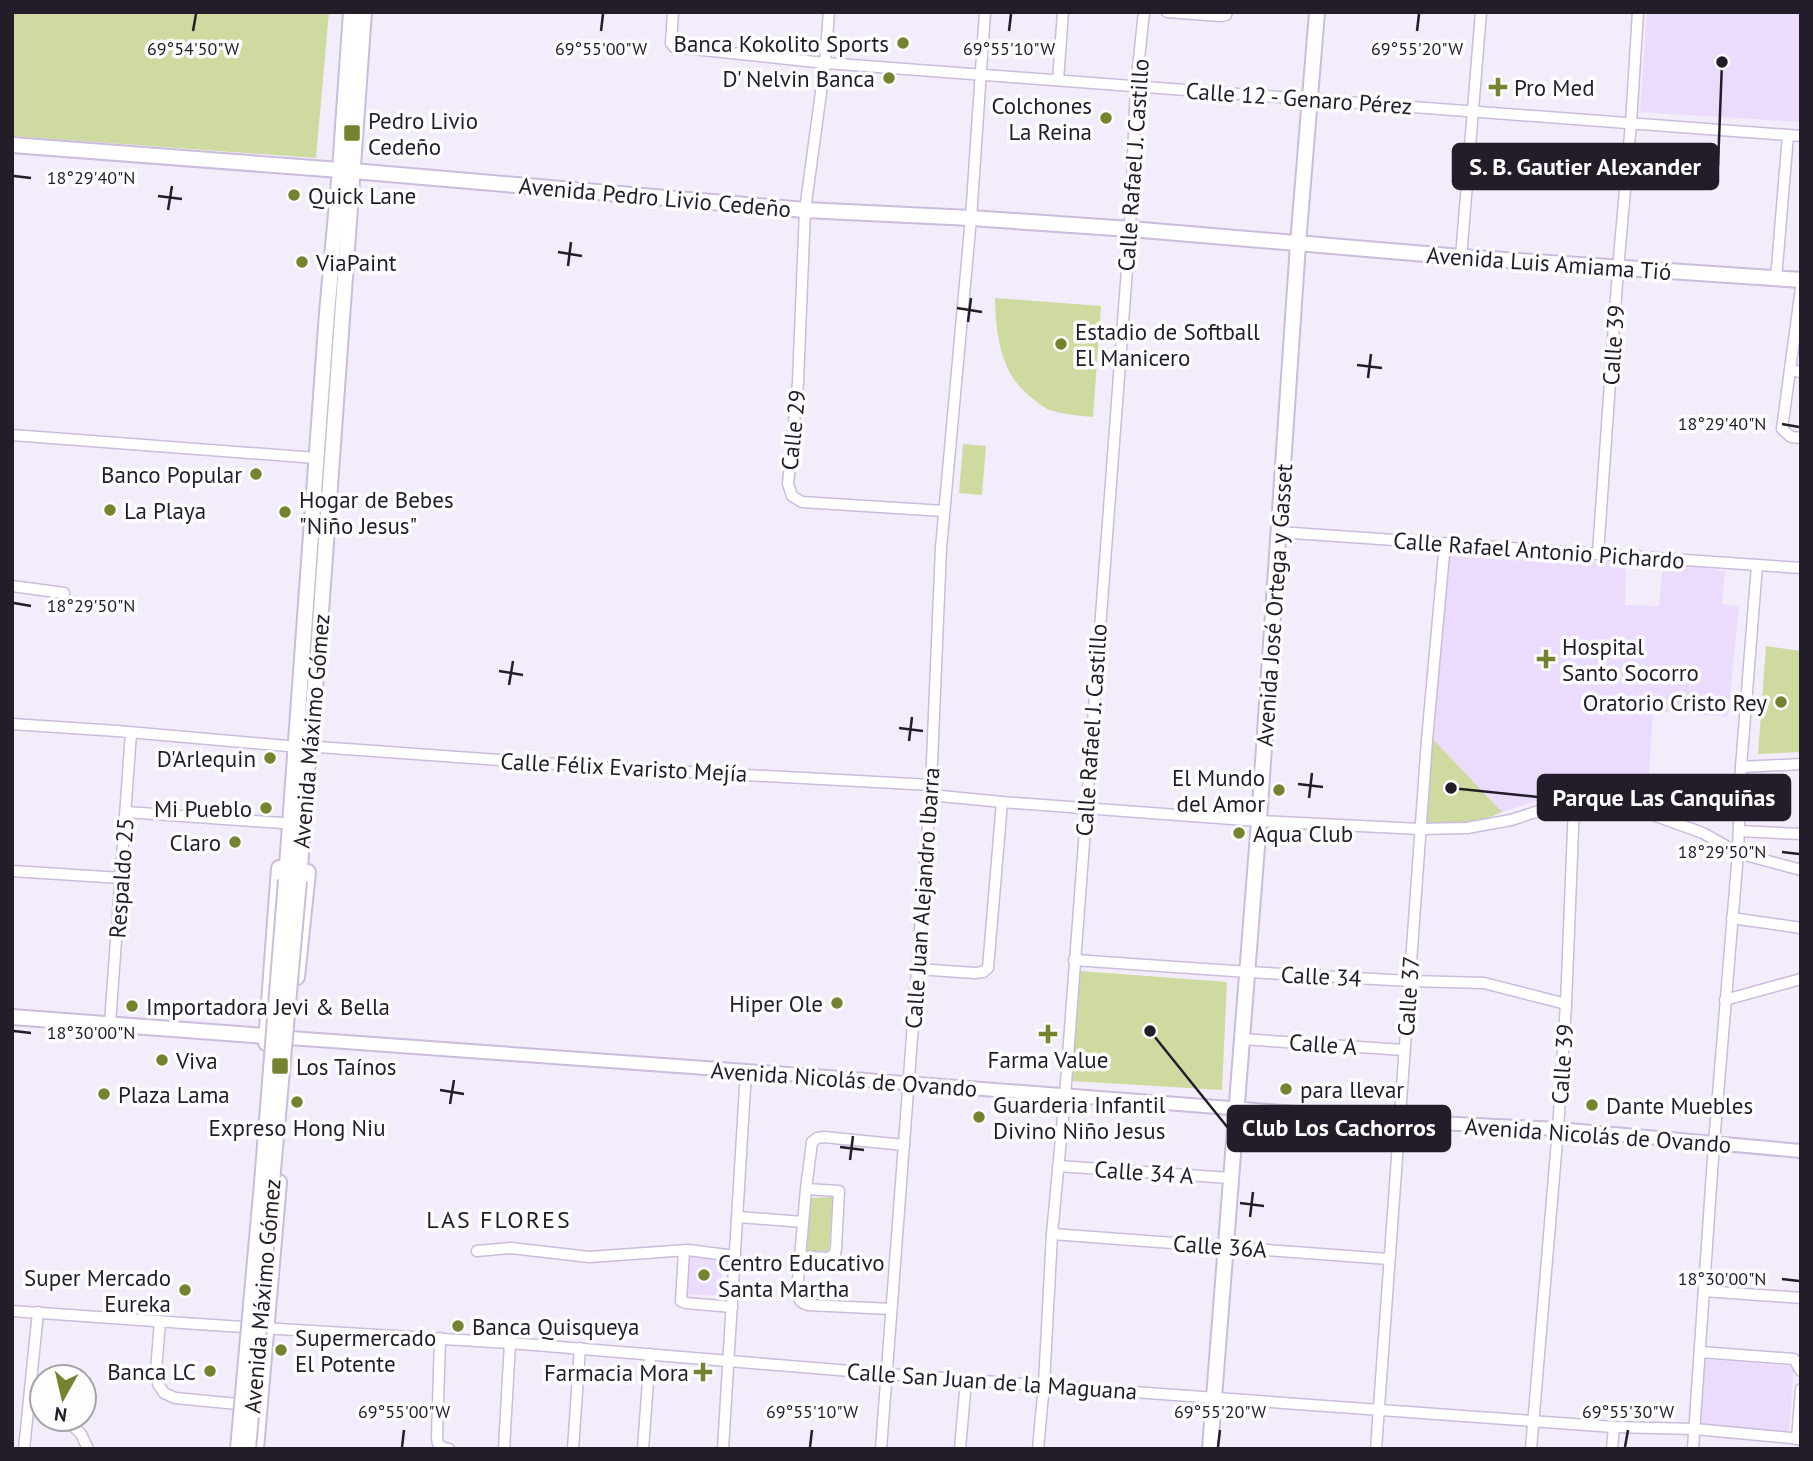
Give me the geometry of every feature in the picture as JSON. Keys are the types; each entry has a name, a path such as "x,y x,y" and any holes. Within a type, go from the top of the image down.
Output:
{"main road":[{"name":"Avenida Máximo Gómez","path":"236,1449 317,667 346,171 351,12"},
{"name":"Avenida Máximo Gómez","path":"248,1449 293,880 301,665 327,313 364,12"},
{"name":"Avenida José Ortega y Gasset","path":"1210,1449 1248,972 1298,244 1317,12"},
{"name":"Avenida Pedro Livio Cedeño","path":"12,145 806,210 971,218 1298,244"},
{"name":"Avenida Luis Amiama Tió","path":"1298,244 1801,280"},
{"path":"236,1449 289,724 301,665"},
{"path":"256,1449 290,1038 309,870 318,747 317,667"},
{"name":"Avenida Nicolás de Ovando","path":"12,1017 290,1038"}],"street":[{"name":"Calle 12 - Genaro Pérez","path":"673,12 672,46 825,63 1801,136"},
{"path":"806,210 829,12"},
{"name":"Calle Juan Alejandro lbarra","path":"881,1449 930,790 944,511 971,218 985,12"},
{"path":"1058,80 1063,12"},
{"name":"Calle Rafael J. Castillo","path":"1038,1449 1052,1234 1065,1096 1130,229 1136,86 1144,12"},
{"path":"1167,12 1221,16 1227,12"},
{"path":"1461,257 1481,12"},
{"name":"Calle 39","path":"1598,553 1638,12"},
{"path":"1776,279 1788,135"},
{"name":"Calle 29","path":"806,210 798,382 788,484 792,496 802,502 944,511"},
{"path":"1801,288 1782,429 1791,437 1801,438"},
{"path":"1790,370 1801,372"},
{"path":"12,435 317,458"},
{"name":"Calle Rafael Antonio Pichardo","path":"1278,532 1801,568"},
{"name":"Calle 37","path":"1376,1449 1420,829 1445,543"},
{"path":"1693,1449 1757,565"},
{"path":"12,586 64,593"},
{"path":"12,724 288,746"},
{"name":"Respaldo 25","path":"110,1023 131,733"},
{"name":"Calle Félix Evaristo Mejía","path":"318,747 930,790 1002,802 1259,821 1420,829 1467,828 1511,820 1548,808 1593,804 1629,809 1653,816 1703,833 1738,853 1801,870"},
{"path":"1741,767 1801,764"},
{"path":"917,969 975,974 988,968 1002,802"},
{"name":"Calle 39","path":"1531,1449 1559,1129 1574,805"},
{"path":"125,812 282,823"},
{"path":"1739,831 1801,834"},
{"path":"12,871 121,878"},
{"path":"1732,918 1801,928"},
{"name":"Calle 34","path":"1074,960 1248,972 1484,983 1566,1004"},
{"path":"1725,1000 1801,979"},
{"name":"Avenida Nicolás de Ovando","path":"290,1038 1398,1121 1559,1129 1801,1151"},
{"name":"Calle A","path":"1242,1039 1404,1050"},
{"path":"723,1449 746,1071"},
{"path":"891,1309 808,1305 802,1303 797,1292 812,1142 824,1137 904,1145"},
{"name":"Calle 34 A","path":"1058,1166 1230,1178"},
{"path":"800,1257 829,1258 835,1254 836,1248 839,1191 806,1189"},
{"path":"738,1217 803,1222"},
{"name":"Calle 36A","path":"1052,1234 1388,1259"},
{"path":"477,1251 511,1248 589,1258 684,1251 735,1255"},
{"path":"684,1251 681,1301 732,1307"},
{"path":"1704,1291 1801,1298"},
{"path":"12,1311 245,1325"},
{"path":"33,1363 38,1312"},
{"path":"160,1321 156,1371 158,1384 164,1393 175,1398 238,1404"},
{"name":"Calle San Juan de la Maguana","path":"245,1325 1614,1427 1695,1429 1799,1439"},
{"path":"440,1338 438,1444 449,1449"},
{"path":"504,1449 510,1343"},
{"path":"572,1449 580,1348"},
{"path":"1700,1352 1797,1360 1801,1371"},
{"path":"643,1449 650,1354"},
{"path":"960,1449 966,1380"},
{"path":"1799,1439 1801,1389"},
{"path":"24,1449 28,1413"},
{"path":"1612,1449 1614,1427"},
{"path":"80,1433 88,1449"}],"shaded area":[{"path":"1647,12 1801,12 1801,122 1640,112"},
{"name":"Hospital Santo Socorro","path":"1444,550 1626,563 1625,605 1659,606 1663,558 1725,572 1722,604 1739,607 1728,717 1653,711 1647,806 1548,797 1502,812 1429,735"},
{"name":"Centro Educativo Santa Martha","path":"687,1253 724,1256 720,1296 684,1294"},
{"path":"1703,1359 1794,1366 1789,1432 1698,1424"}],"green space":[{"path":"12,12 329,12 316,158 12,136"},
{"path":"995,298 1101,306 1093,417 1048,409 1024,392 1008,369 1003,356"},
{"path":"963,444 986,446 982,495 959,493"},
{"name":"Oratorio Cristo Rey","path":"1766,646 1801,651 1801,752 1758,754"},
{"path":"1429,735 1502,812 1481,821 1421,824"},
{"path":"1080,971 1227,982 1222,1090 1071,1081"},
{"path":"833,1197 829,1251 807,1251 810,1198"}],"place":[{"name":"Banca Kokolito Sports","path":"903,43"},
{"name":"S. B. Gautier Alexander","path":"1722,62"},
{"name":"D' Nelvin Banca","path":"889,78"},
{"name":"Pro Med","path":"1498,87"},
{"name":"Colchones La Reina","path":"1106,118"},
{"name":"Pedro Livio Cedeño","path":"352,133"},
{"name":"Quick Lane","path":"294,195"},
{"name":"ViaPaint","path":"302,262"},
{"name":"Estadio de Softball El Manicero","path":"1061,344"},
{"name":"Banco Popular","path":"256,474"},
{"name":"La Playa","path":"110,510"},
{"name":"Hogar de Bebes \"Niño Jesus\"","path":"285,512"},
{"name":"Hospital Santo Socorro","path":"1546,659"},
{"name":"Oratorio Cristo Rey","path":"1781,702"},
{"name":"D'Arlequin","path":"270,758"},
{"name":"Parque Las Canquiñas","path":"1451,788"},
{"name":"El Mundo del Amor","path":"1279,790"},
{"name":"Mi Pueblo","path":"266,808"},
{"name":"Aqua Club","path":"1239,833"},
{"name":"Claro","path":"235,842"},
{"name":"Hiper Ole","path":"837,1003"},
{"name":"Importadora Jevi & Bella","path":"132,1006"},
{"name":"Club Los Cachorros","path":"1150,1031"},
{"name":"Farma Value","path":"1048,1034"},
{"name":"Viva","path":"162,1060"},
{"name":"Los Taínos","path":"280,1066"},
{"name":"para llevar","path":"1286,1089"},
{"name":"Plaza Lama","path":"104,1094"},
{"name":"Expreso Hong Niu","path":"297,1102"},
{"name":"Dante Muebles","path":"1592,1105"},
{"name":"Guarderia Infantil Divino Niño Jesus","path":"979,1117"},
{"name":"Centro Educativo Santa Martha","path":"704,1275"},
{"name":"Super Mercado Eureka","path":"185,1290"},
{"name":"Banca Quisqueya","path":"458,1326"},
{"name":"Supermercado El Potente","path":"281,1350"},
{"name":"Banca LC","path":"210,1371"},
{"name":"Farmacia Mora","path":"703,1372"}],"district":[{"name":"LAS FLORES","path":"499,1219"}]}
